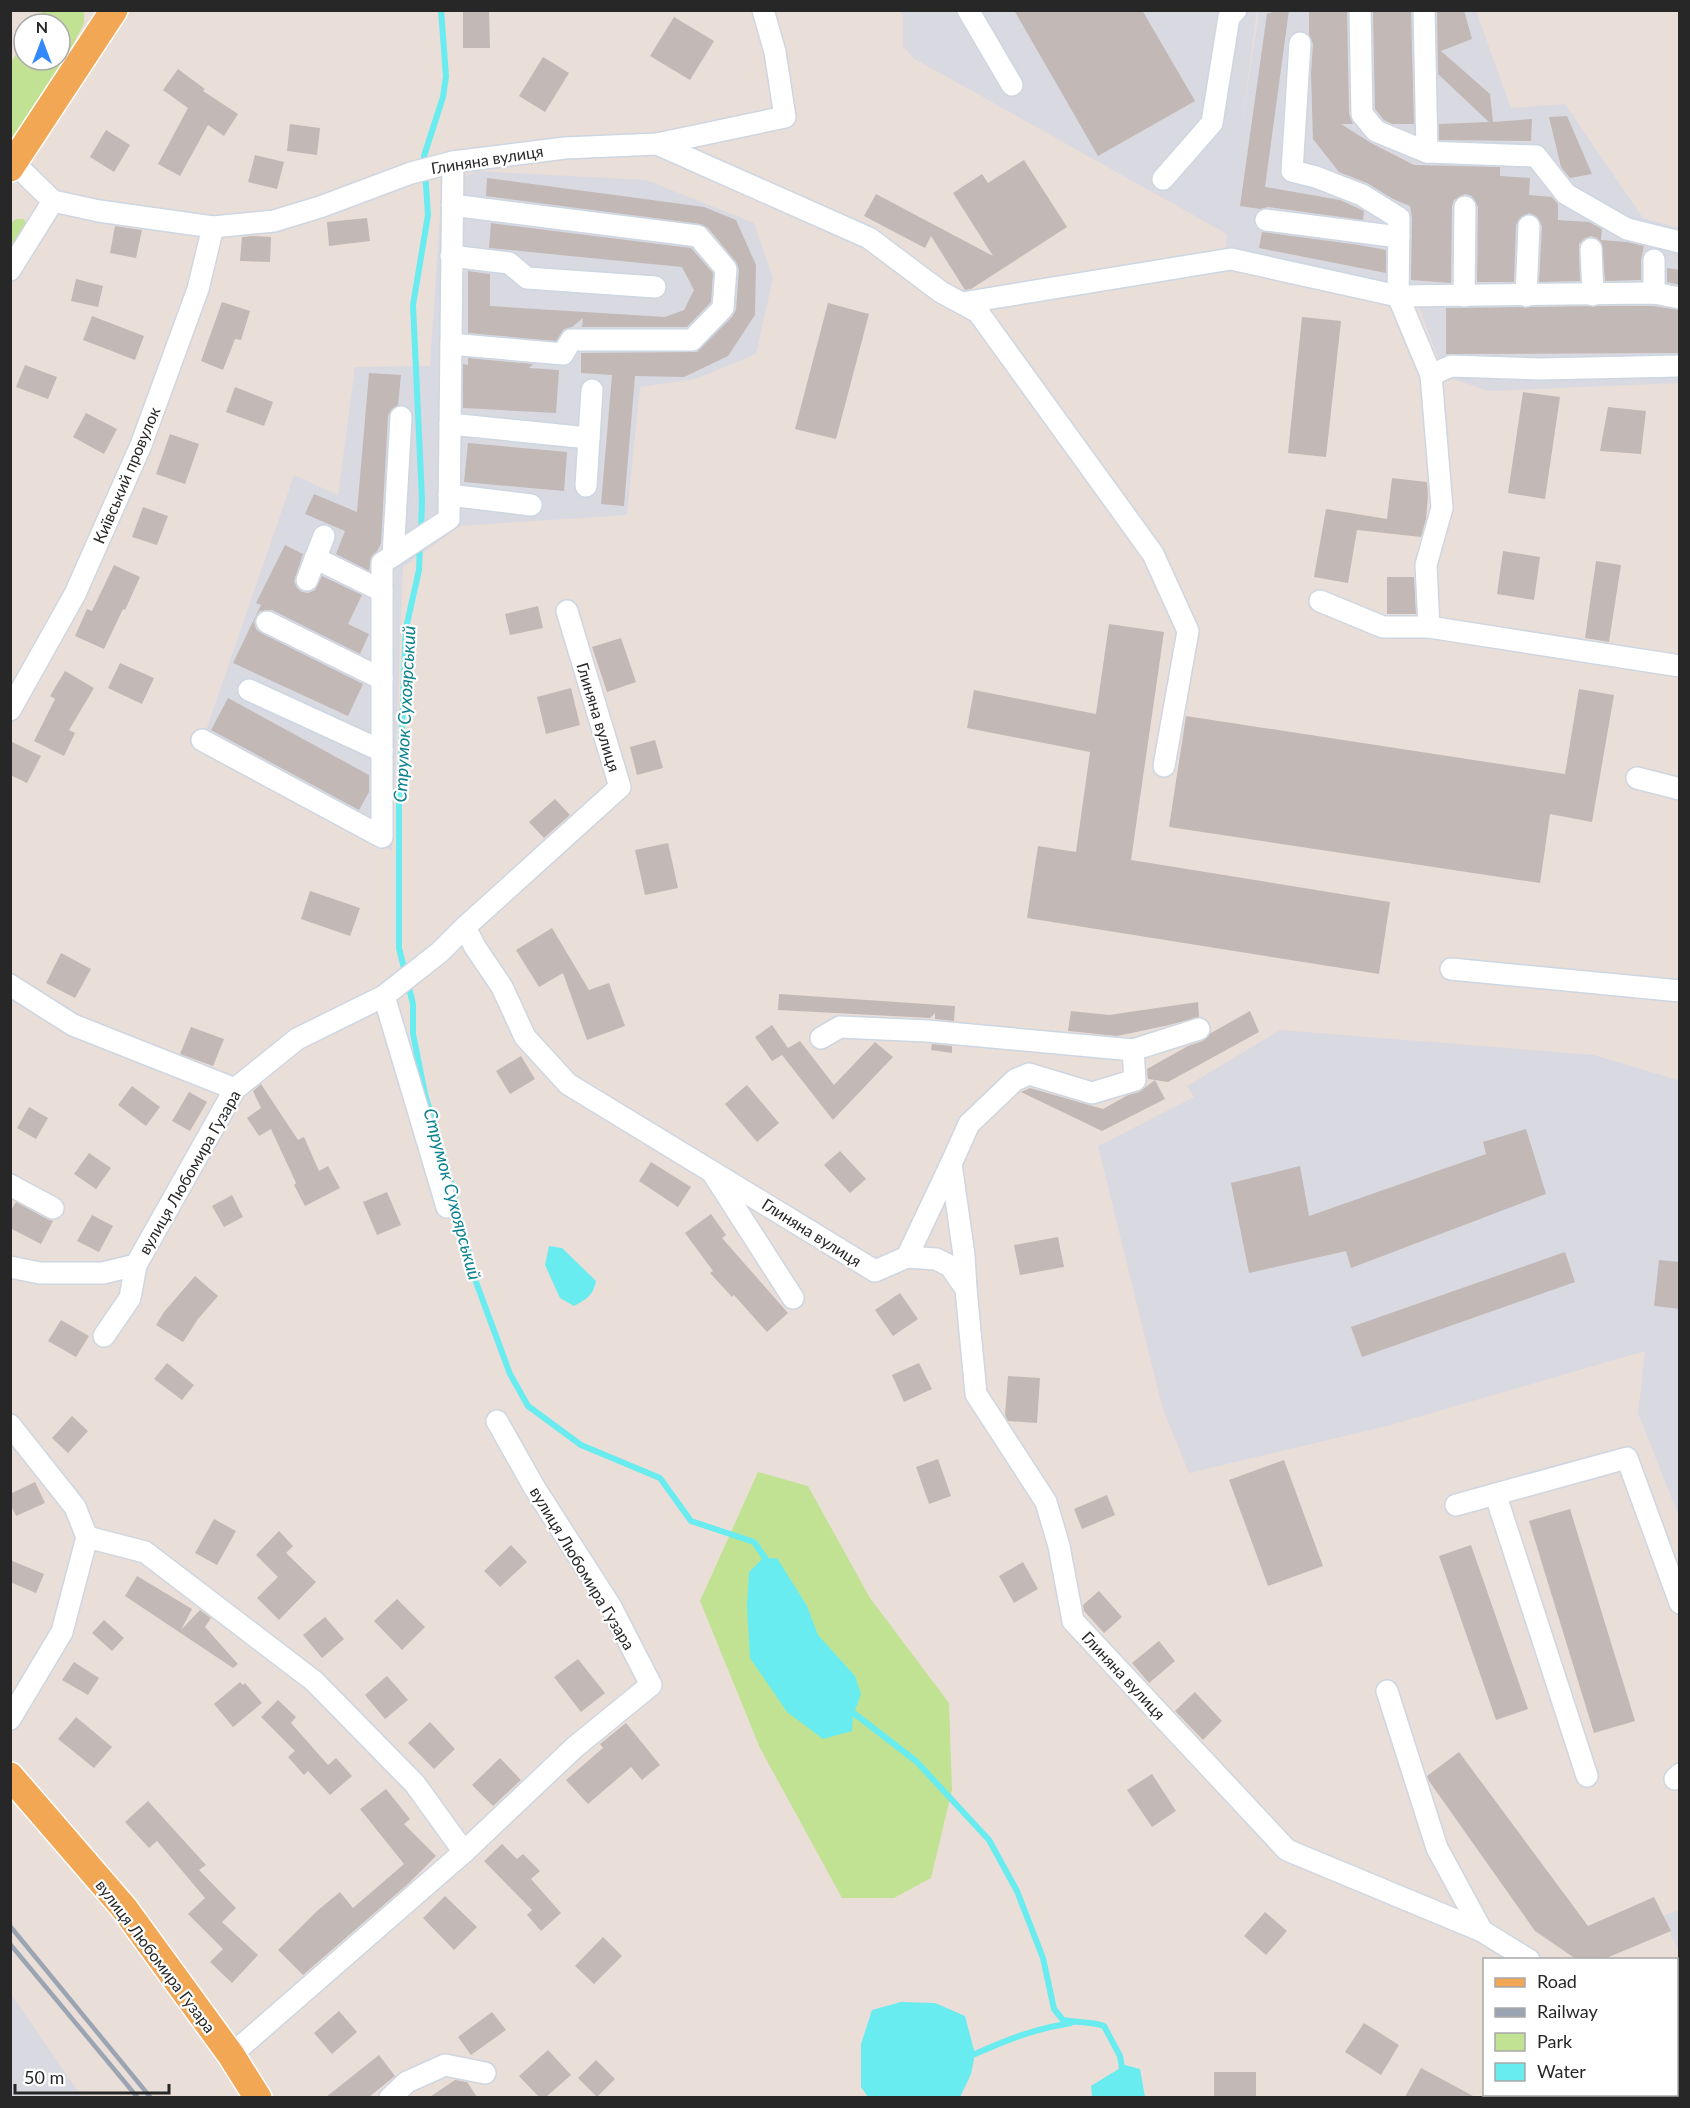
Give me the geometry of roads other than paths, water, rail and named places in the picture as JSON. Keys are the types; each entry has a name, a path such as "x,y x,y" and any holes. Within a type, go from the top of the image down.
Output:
{"main road":[{"path":"12,165 114,10"},
{"name":"вулиця Любомира Гузара","path":"10,1776 124,1908 231,2055 258,2097"}],"street":[{"name":"Глиняна вулиця","path":"53,201 99,211 213,227 274,221 320,207 411,173 445,164 565,148 657,144 785,117 776,52 763,10"},
{"path":"968,10 1012,85"},
{"path":"1163,179 1212,123 1229,16 1236,10"},
{"path":"1360,10 1362,114 1377,131 1427,152 1536,156 1566,194 1627,229 1680,242"},
{"path":"1424,10 1427,152"},
{"path":"1300,43 1292,171 1316,177 1362,195 1399,218 1398,296 1431,375 1442,508 1426,565 1429,627"},
{"path":"657,144 869,238 941,292 978,312 1153,554 1184,622 1188,632 1164,766"},
{"path":"202,740 382,837 382,563 449,519 452,205 445,164"},
{"path":"10,270 53,201 12,165"},
{"path":"451,344 563,354 571,340 692,340 723,308 726,269 698,236 452,205"},
{"path":"1464,296 1465,207"},
{"path":"1266,220 1399,237"},
{"path":"1526,296 1529,226"},
{"name":"Київський провулок","path":"10,710 75,594 141,445 198,289 213,227"},
{"path":"1592,249 1593,295"},
{"path":"452,256 509,263 527,278 655,287"},
{"path":"962,303 1231,259 1398,296 1654,293 1680,298"},
{"path":"1654,260 1654,293"},
{"path":"1431,375 1451,366 1541,369 1680,366"},
{"path":"586,486 592,390"},
{"path":"399,552 401,417"},
{"path":"450,424 589,438"},
{"path":"449,495 531,506"},
{"path":"307,580 324,536"},
{"path":"315,558 382,591"},
{"path":"1320,601 1383,627 1429,627 1680,666"},
{"name":"Глиняна вулиця","path":"567,611 620,787 465,927 475,947 502,987 525,1037 568,1084 875,1271 907,1257 936,1259 950,1266 966,1289 976,1394 1046,1503 1059,1546 1073,1621 1287,1851 1482,1931 1527,1958"},
{"path":"267,622 382,679"},
{"path":"249,690 382,751"},
{"path":"1637,778 1680,789"},
{"name":"вулиця Любомира Гузара","path":"10,1267 40,1273 103,1273 136,1265 235,1089 297,1039 390,991 440,952 465,927"},
{"path":"1451,969 1680,991"},
{"path":"10,985 73,1025 235,1089"},
{"path":"390,991 447,1207"},
{"path":"822,1038 840,1028 927,1030 1133,1050 1199,1029"},
{"path":"907,1257 969,1124 1015,1080 1029,1074 1092,1093 1135,1080 1133,1050"},
{"path":"951,1164 964,1255 966,1289"},
{"path":"711,1170 793,1298"},
{"path":"10,1185 53,1208"},
{"path":"104,1336 129,1298 136,1265"},
{"name":"вулиця Любомира Гузара","path":"231,2055 464,1852 575,1747 651,1685 610,1607 534,1487 497,1421"},
{"path":"10,1425 75,1507 87,1537 62,1632 10,1719"},
{"path":"1456,1505 1496,1496 1626,1458 1680,1603"},
{"path":"1496,1496 1587,1776"},
{"path":"87,1537 145,1552 314,1681 415,1784 464,1852"},
{"path":"1387,1691 1437,1848 1482,1931"},
{"path":"390,2097 407,2082 445,2065 485,2073"}],"water":[{"path":"549,1246 562,1248 596,1281 591,1293 574,1306 560,1298 545,1265"},
{"path":"777,1558 807,1606 818,1635 855,1676 861,1694 853,1716 852,1731 823,1739 787,1712 750,1658 747,1606 749,1572 762,1559"},
{"path":"901,2002 935,2003 965,2016 975,2054 971,2074 960,2097 868,2097 861,2087 861,2044 872,2010"},
{"path":"1125,2065 1140,2069 1145,2097 1092,2097 1091,2086"}],"waterway":[{"name":"Струмок Сухоярський","path":"421,533 422,499 413,305 428,215 424,156 443,97 446,76 441,10"},
{"name":"Струмок Сухоярський","path":"420,543 419,570 406,628 399,800 399,948 413,1004 413,1034 425,1094 451,1182 476,1282 510,1374 528,1406 581,1445 660,1478 691,1521 754,1542 770,1565"},
{"name":"Струмок Сухоярський","path":"847,1708 916,1761 989,1840 1017,1891 1043,1958 1054,2009 1063,2020 1104,2026 1120,2056 1123,2074"},
{"path":"975,2054 1022,2035 1071,2023"}],"railway":[{"path":"10,1926 151,2098"},
{"path":"10,1944 138,2098"}]}
